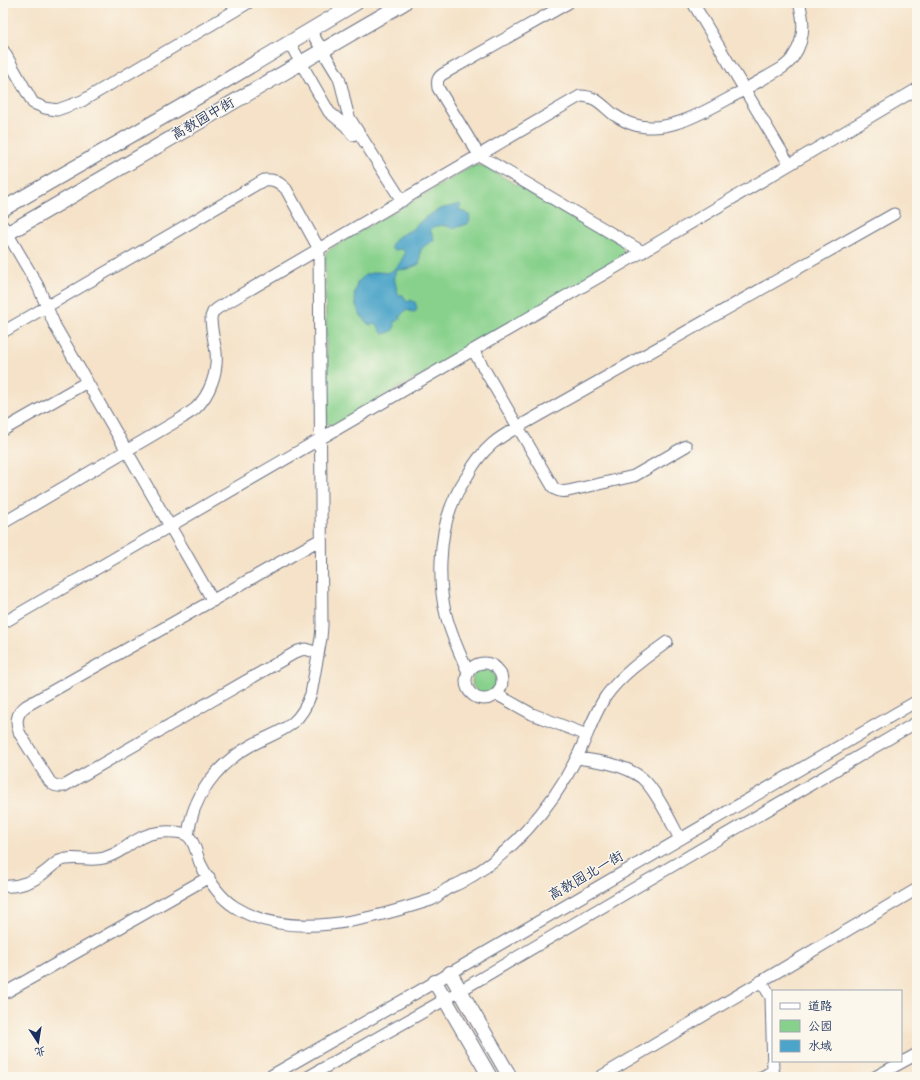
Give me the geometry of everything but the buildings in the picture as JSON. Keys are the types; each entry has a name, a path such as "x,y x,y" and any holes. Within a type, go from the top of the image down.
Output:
{"main road":[{"name":"高教园中街","path":"3,209 210,90 356,3"},
{"name":"高教园中街","path":"4,232 404,3"},
{"path":"450,973 510,1077"},
{"path":"435,982 490,1077"}],"street":[{"path":"3,50 33,103 45,108 57,110 82,101 248,3"},
{"path":"568,3 450,70 439,77 438,85 440,91 479,155 643,252"},
{"path":"693,3 789,164"},
{"path":"3,523 127,451 195,409 212,384 216,362 211,317 213,312 218,308 580,96 588,96 593,98 620,119 642,126 656,126 681,122 691,118 782,68 793,57 800,44 804,28 804,21 799,3"},
{"path":"310,30 338,76 341,83 346,110 350,119 399,203"},
{"path":"289,42 329,112 350,130 399,203"},
{"path":"3,624 643,252 917,89"},
{"path":"3,332 264,180 276,181 286,189 318,249 322,626 311,694 302,713 287,728 242,751 219,769 198,801 188,836"},
{"path":"468,672 449,627 444,606 441,576 442,551 445,526 450,508 459,489 484,452 492,444 518,426 894,214"},
{"path":"4,232 32,274 55,326 213,601"},
{"path":"473,350 556,490 561,492 634,476 686,446"},
{"path":"3,430 87,382"},
{"path":"318,652 305,650 298,651 64,786 56,786 53,784 20,734 17,724 19,712 26,706 321,540"},
{"path":"3,886 17,886 30,882 64,860 90,860 103,858 120,852 135,841 155,833 180,832 188,836 192,841 200,862 225,899 234,907 261,920 284,924 324,925 389,912 431,900 446,889 486,867 512,846 536,819 568,774 577,758 598,709 616,685 644,658 667,642"},
{"path":"478,664 489,664 494,667 501,676 502,681 501,687 496,694 488,699 476,698 468,690 466,684 468,672 478,664"},
{"path":"496,694 532,714 587,735"},
{"name":"高教园北一街","path":"269,1077 917,701"},
{"path":"308,1077 446,999 917,722"},
{"path":"577,758 621,768 642,778 653,790 680,839"},
{"path":"3,994 209,877"},
{"path":"600,1077 917,889"},
{"path":"761,981 771,997 772,1023"},
{"path":"875,1077 917,1054"},
{"path":"762,1077 774,1074 774,1062"}],"green space":[{"path":"476,165 487,168 622,244 625,256 621,261 334,425 327,424 325,255 335,246"},
{"path":"484,669 489,670 495,676 495,686 489,692 484,693 479,692 473,686 472,681 473,676 479,670"}],"water":[{"path":"460,204 460,210 469,215 470,221 466,225 455,228 441,225 433,227 430,231 434,240 421,249 419,264 408,269 397,270 396,272 395,281 399,295 403,295 408,302 410,300 415,302 417,308 416,311 406,310 401,315 400,319 394,322 395,326 392,331 384,334 378,326 367,323 361,316 356,305 354,294 357,283 367,274 377,272 387,273 392,271 398,266 405,254 402,249 393,250 391,248 392,244 399,236 411,230 426,217 440,209"}]}
